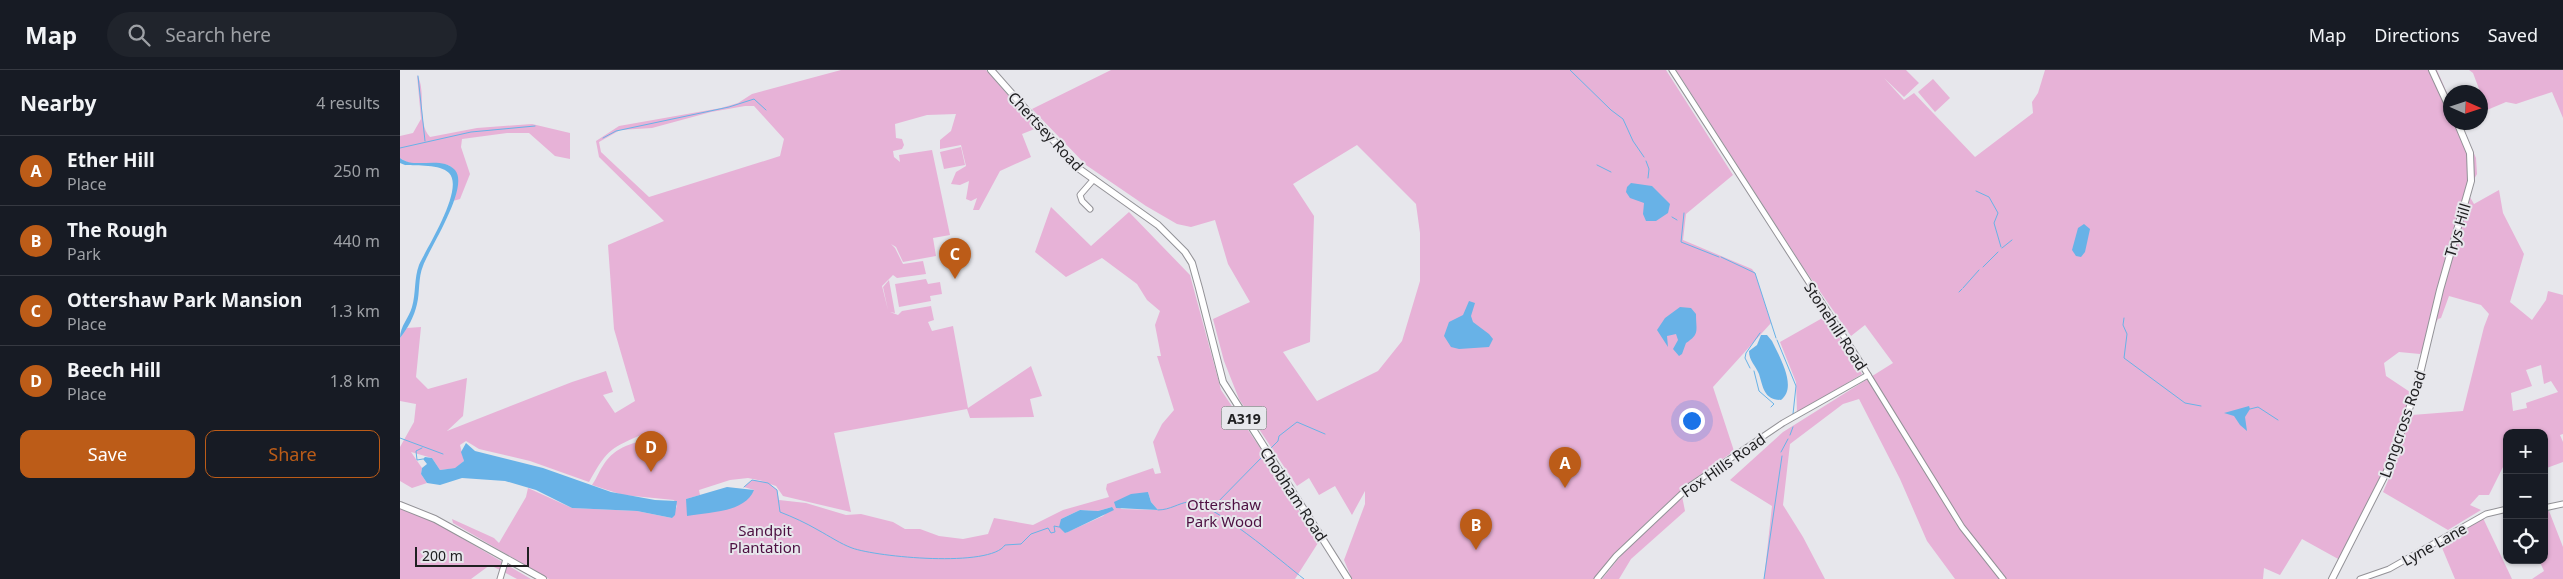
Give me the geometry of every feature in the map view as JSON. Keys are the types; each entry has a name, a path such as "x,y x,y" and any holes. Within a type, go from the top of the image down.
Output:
{"main road":[{"name":"Chertsey Road","path":"991,70 1077,167 1158,225 1177,242"},
{"path":"2432,70 2443,94"},
{"name":"Trys Hill","path":"2440,290 2469,191 2472,171 2466,142 2461,130"},
{"name":"Chobham Road","path":"1177,242 1192,263 1223,382 1348,579"},
{"name":"Longcross Road","path":"2332,579 2380,488 2398,443 2417,386 2440,290"},
{"path":"400,505 435,519 543,579"}],"street":[{"name":"Stonehill Road","path":"1672,70 1868,375 1962,527 2003,579"},
{"path":"1090,209 1082,202 1080,195 1094,180"},
{"name":"Fox Hills Road","path":"1597,579 1616,556 1690,486 1783,423 1868,375"},
{"path":"2548,507 2563,504"},
{"name":"Lyne Lane","path":"2360,579 2389,568 2486,514 2503,510"},
{"path":"500,579 506,559"}],"green space":[{"path":"841,70 986,70 1037,128 1022,134 1031,157 1000,171 979,210 973,210 977,198 971,201 966,199 969,181 960,185 951,184 956,172 966,166 961,145 940,149 940,140 951,131 956,114 927,115 895,124 896,138 902,139 904,145 902,149 893,151 894,157 900,162 899,155 932,150 950,235 933,238 936,256 903,262 896,247 891,244 903,264 923,261 926,274 897,278 893,275 882,286 888,310 883,287 889,280 895,313 890,312 898,315 902,311 931,306 934,320 928,322 932,331 953,326 968,408 1031,366 1042,396 1030,399 1034,417 970,418 967,409 834,433 851,512 783,496 776,486 770,484 777,490 779,500 806,503 846,515 861,514 893,522 905,529 920,529 939,536 963,539 988,534 994,518 1033,525 1063,510 1109,497 1106,489 1107,484 1153,468 1155,474 1161,473 1153,442 1162,424 1174,410 1157,356 1161,356 1155,325 1160,311 1147,300 1137,284 1102,258 1066,277 1035,252 1051,207 1091,246 1129,212 1190,275 1221,390 1275,470 1318,543 1295,579 549,579 453,523 452,519 494,538 499,543 526,497 528,488 572,508 637,511 672,518 677,506 674,500 623,495 592,485 604,464 614,453 632,444 653,440 641,435 621,444 609,452 589,482 530,461 479,449 466,441 460,445 464,461 456,468 440,470 432,458 411,452 422,468 421,474 427,483 412,488 400,481 400,447 414,422 416,404 400,401 400,338 407,328 421,327 416,377 428,389 467,378 463,416 447,431 572,382 606,371 613,392 603,395 615,413 635,401 614,329 608,245 664,221 599,157 596,141 619,126 721,108 738,103 752,94","holes":["754,106 784,139 780,156 649,197 601,152 599,142 620,130 652,128 711,112","748,478 767,482 752,480 744,487 754,490 686,499 700,495 699,490 730,480","1148,492 1151,502 1158,510 1120,509","1112,507 1103,516 1065,533 1061,519 1080,510 1098,511"]},
{"path":"1111,70 1666,70 1733,175 1686,214 1683,240 1752,269 1755,273 1771,323 1713,387 1734,451 1690,482 1646,523 1594,579 1352,579 1344,560 1365,504 1365,491 1352,515 1335,486 1319,495 1309,478 1297,486 1239,399 1224,361 1213,319 1250,302 1228,264 1215,220 1191,227 1177,224 1146,206 1086,165 1032,109","holes":["1357,145 1416,204 1420,233 1420,281 1402,341 1378,371 1317,401 1283,352 1310,342 1314,216 1293,184"]},
{"path":"1676,70 1906,70 1919,83 1904,97 1884,78 1904,100 1914,93 1975,157 2033,113 2032,102 2038,93 2045,70 2437,70 2444,85 2443,130 2463,130 2476,158 2477,174 2467,192 2474,204 2499,190 2503,213 2524,254 2510,302 2532,320 2546,300 2548,291 2563,295 2563,434 2560,435 2563,442 2563,462 2548,468 2548,429 2503,429 2503,467 2489,495 2479,495 2470,505 2481,510 2448,530 2383,492 2390,476 2382,475 2340,560 2302,539 2280,575 2264,568 2263,579 1955,579 1927,541 1900,479 1859,399 1843,404 1790,444 1783,505 1803,537 1825,579 1764,579 1772,506 1730,480 1783,432 1893,363 1865,325 1851,336 1803,267","holes":["2449,296 2481,305 2489,314 2463,411 2412,415 2410,392 2386,376 2384,363 2399,352 2420,354 2438,319 2441,318","2541,365 2544,384 2551,381 2558,392 2526,403 2527,408 2513,411 2511,393 2532,386 2526,370"]},
{"path":"2469,70 2563,70 2563,118 2552,92 2516,104 2506,102 2488,110 2488,85 2478,85 2473,73"},
{"path":"417,75 421,89 423,123 430,137 477,128 532,124 570,133 570,159 555,156 529,133 507,133 462,139 461,147 470,174 460,199 453,201 456,182 455,171 449,166 442,164 421,165 410,163 400,158 400,136 413,133 421,119"},
{"path":"1933,79 1950,98 1935,112 1918,92"},
{"path":"961,147 965,165 944,169 940,152"},
{"path":"926,279 928,284 940,282 942,294 930,296 931,301 899,307 895,284"},
{"path":"1826,316 1862,374 1797,413 1796,382 1780,342"},
{"path":"1682,496 1685,511 1631,559 1619,579 1602,579 1628,547"},
{"path":"400,508 433,521 531,579 517,579 490,565 471,579 400,579"},
{"path":"2549,511 2563,547 2563,579 2532,579 2544,571 2541,564 2548,564"},
{"path":"2483,518 2503,560 2503,564 2505,564 2512,579 2455,579 2440,543"}],"water":[{"path":"400,158 413,163 443,163 455,170 458,178 453,203 421,271 418,299 414,313 400,338 401,330 412,307 419,265 443,219 452,192 453,181 445,170 434,167 405,165 400,163"},
{"path":"1631,183 1652,186 1670,204 1668,213 1656,221 1646,221 1643,214 1644,203 1630,198 1626,192 1627,187"},
{"path":"2084,224 2090,229 2085,252 2081,257 2076,256 2072,250 2078,228"},
{"path":"1469,301 1475,303 1471,316 1473,322 1493,339 1489,347 1459,349 1451,347 1444,336 1449,322 1463,315"},
{"path":"1680,307 1691,308 1696,314 1697,328 1695,334 1686,343 1682,354 1679,356 1673,349 1678,340 1676,334 1667,336 1668,347 1657,330 1665,318"},
{"path":"1761,335 1767,335 1772,341 1786,371 1788,387 1786,394 1781,400 1771,398 1765,392 1759,374 1750,358 1749,351 1757,345"},
{"path":"2249,406 2250,409 2245,417 2247,431 2234,416 2224,413"},
{"path":"466,443 475,451 543,468 611,492 655,500 677,501 675,515 672,518 637,511 572,508 536,490 505,481 462,478 440,485 427,483 421,474 422,468 427,464 423,459 425,457 432,458 440,470 455,468 464,461 461,452"},
{"path":"727,487 754,490 749,498 734,507 687,516 686,499"},
{"path":"1148,492 1151,502 1158,510 1116,508 1114,502 1131,494"},
{"path":"1112,507 1114,510 1068,532 1065,533 1059,527 1061,519 1080,510 1098,511"}],"waterway":[{"path":"1570,70 1611,110 1623,119 1633,141 1644,157"},
{"path":"418,76 425,141"},
{"path":"603,138 616,131 729,107 754,99 766,110"},
{"path":"400,148 471,132 535,126"},
{"path":"1646,161 1649,169 1648,178"},
{"path":"1597,165 1611,172"},
{"path":"1976,191 1989,197 1998,213 1994,223 2001,247"},
{"path":"1684,213 1681,242 1719,257"},
{"path":"1672,217 1677,220"},
{"path":"2002,248 2012,240"},
{"path":"1983,267 1998,252"},
{"path":"1721,257 1755,273 1776,338"},
{"path":"1963,288 1979,270"},
{"path":"1959,292 1962,289"},
{"path":"2124,318 2123,325 2127,334 2124,358 2185,403 2201,406"},
{"path":"1750,368 1745,358 1746,353 1760,333"},
{"path":"1777,340 1796,386 1793,414"},
{"path":"1754,371 1759,391 1774,404 1771,407"},
{"path":"2250,409 2258,407 2278,420"},
{"path":"1269,450 1278,441 1279,436 1297,422 1325,434"},
{"path":"1790,435 1793,427"},
{"path":"400,438 443,454"},
{"path":"1781,452 1788,439"},
{"path":"422,448 416,451 417,460 423,459"},
{"path":"1212,508 1264,455"},
{"path":"1764,579 1782,456"},
{"path":"744,487 752,480 768,483 777,490 780,512 852,548 884,555 932,558 978,556 995,552 1005,545 1021,544 1031,534 1048,528 1051,533 1055,532 1054,526 1059,527"},
{"path":"1158,510 1188,502 1199,504 1229,521 1304,579"}],"place":[{"name":"Ottershaw Park Mansion","path":"955,279"},
{"name":"Beech Hill","path":"651,472"},
{"name":"Ether Hill","path":"1565,488"},
{"name":"The Rough","path":"1476,550"}],"park label":[{"name":"Ottershaw Park Wood","path":"1224,512"},
{"name":"Sandpit Plantation","path":"765,538"}]}
